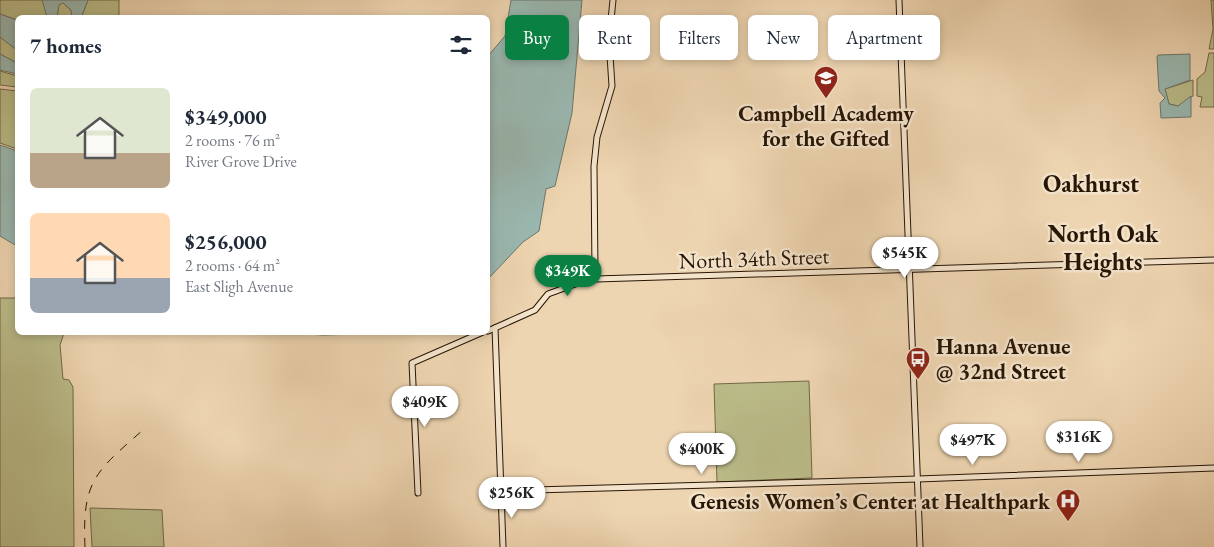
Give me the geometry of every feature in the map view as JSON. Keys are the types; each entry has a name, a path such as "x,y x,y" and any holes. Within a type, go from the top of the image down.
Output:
{"street":[{"path":"490,330 535,310 548,294 589,279 596,272 594,166 597,137 612,86 609,40 612,0"},
{"path":"899,0 920,547"},
{"name":"North 34th Street","path":"596,279 1214,260"},
{"path":"495,328 503,547"},
{"path":"418,493 412,363 476,335"},
{"path":"502,491 1214,468"}],"green space":[{"path":"0,0 42,0 46,6 47,15 15,15 15,19 0,14"},
{"path":"88,0 119,0 119,15 82,15"},
{"path":"1211,0 1214,0 1214,49 1209,49 1213,29"},
{"path":"63,3 71,10 72,15 57,15 59,4"},
{"path":"0,37 15,48 15,62 0,54"},
{"path":"1209,53 1214,53 1214,107 1200,107 1202,97 1197,96 1197,79 1205,72"},
{"path":"0,71 15,75 15,87 0,85"},
{"path":"1193,80 1193,96 1178,106 1169,104 1165,89"},
{"path":"0,89 15,91 15,148 0,143"},
{"path":"0,298 15,298 15,335 63,335 60,345 63,379 69,380 73,387 74,547 0,547"},
{"path":"809,381 812,478 717,482 714,384"},
{"path":"90,508 162,510 164,547 92,547"}],"water":[{"path":"42,0 88,0 82,15 72,15 71,10 63,3 59,5 57,15 46,15"},
{"path":"511,0 582,0 581,15 579,15 572,113 555,186 546,189 539,231 523,242 490,277 490,54 505,36 505,60 569,60 569,15 508,15"},
{"path":"0,14 15,19 15,48 0,37"},
{"path":"0,54 15,62 15,74 0,70"},
{"path":"1190,54 1190,80 1165,89 1169,104 1178,106 1191,96 1191,117 1161,118 1160,103 1165,98 1159,91 1157,57 1158,55"},
{"path":"0,145 15,150 15,245 0,236"}],"railway":[{"path":"85,547 86,507 89,492 103,468 143,430"}],"place":[{"name":"Campbell Academy for the Gifted","path":"826,99"},
{"name":"Hanna Avenue @ 32nd Street","path":"918,380"},
{"name":"Genesis Women’s Center at Healthpark","path":"1068,522"}],"district":[{"name":"Oakhurst","path":"1091,184"},
{"name":"North Oak Heights","path":"1103,248"}]}
